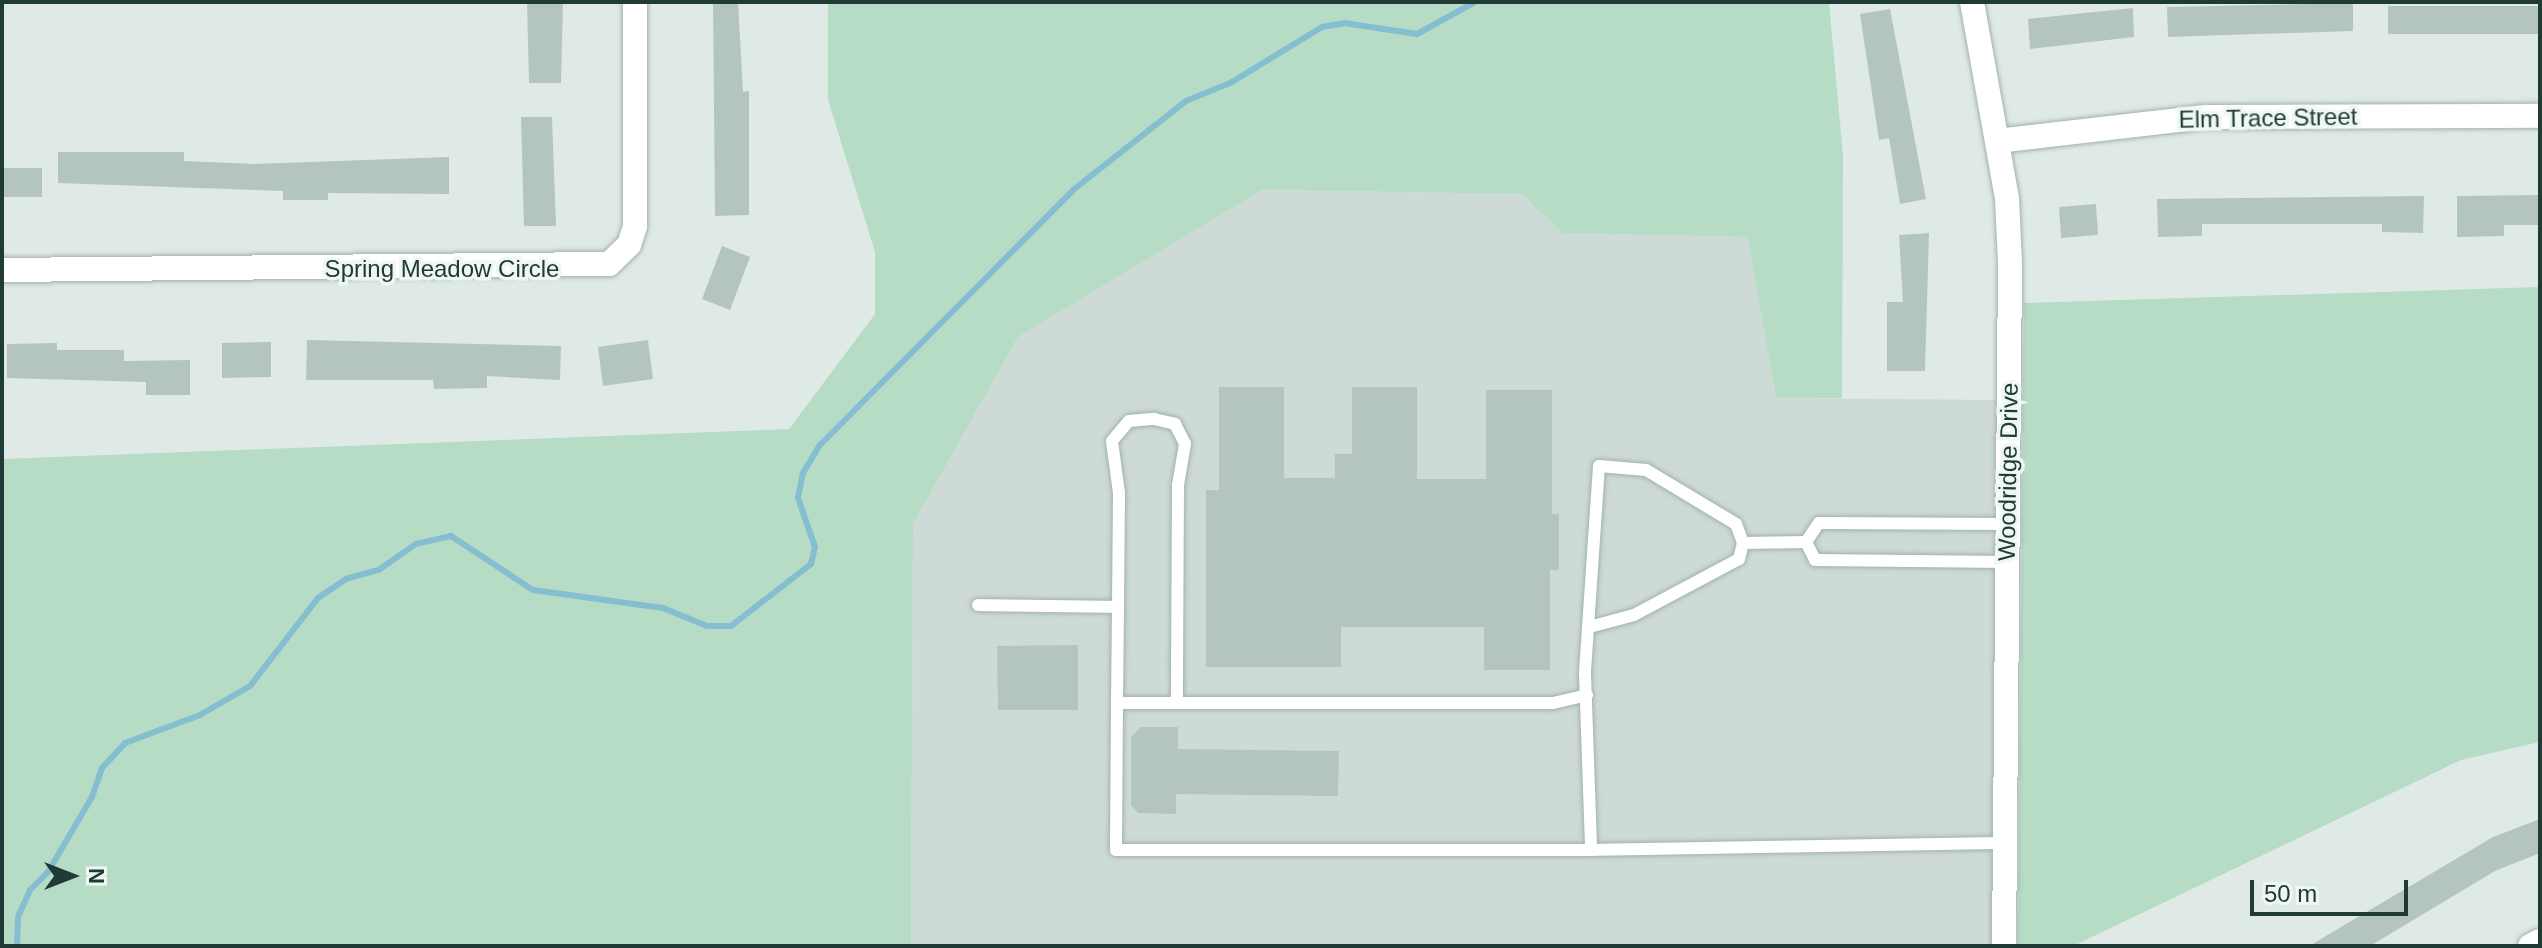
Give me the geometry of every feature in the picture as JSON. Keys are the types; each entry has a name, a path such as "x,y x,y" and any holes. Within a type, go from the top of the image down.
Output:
{"street":[{"name":"Spring Meadow Circle","path":"2,270 609,264 629,245 635,226 635,2"},
{"name":"Woodridge Drive","path":"1972,2 1997,141 2010,263 2004,946"},
{"name":"Elm Trace Street","path":"1997,141 2206,117 2540,116"},
{"path":"2530,946 2540,941"}],"lane":[{"path":"1177,703 1178,485 1185,444 1175,424 1154,419 1129,421 1112,441 1119,493 1116,850 1801,851 2006,843"},
{"path":"1591,850 1587,695 1599,466 1646,470 1736,524 1743,543 1739,559 1634,615 1593,626"},
{"path":"1806,542 1819,523 2008,524"},
{"path":"1743,543 1806,542"},
{"path":"1806,542 1815,560 2008,562"},
{"path":"978,605 1118,607"},
{"path":"1117,703 1553,703 1587,695"}],"shaded area":[{"path":"1262,190 1522,194 1562,233 1749,237 1776,398 2000,400 2004,946 911,946 913,524 1018,337"}],"green space":[{"path":"828,2 1829,2 1843,155 1842,398 1776,398 1748,237 1562,233 1522,194 1262,190 1018,337 913,524 911,946 2,946 2,459 789,429 875,314 875,252 828,100"},
{"path":"2540,287 2540,742 2461,760 2073,946 2018,946 2024,303"}],"building":[{"path":"527,2 563,2 561,83 529,83"},
{"path":"713,2 738,2 743,92 749,91 749,215 715,216"},
{"path":"2353,4 2353,31 2168,37 2167,7"},
{"path":"2388,6 2540,6 2540,34 2388,34"},
{"path":"2133,8 2134,37 2030,49 2028,19"},
{"path":"1890,9 1926,199 1900,204 1889,138 1879,140 1860,14"},
{"path":"521,117 552,117 556,226 524,226"},
{"path":"58,152 184,152 184,161 255,164 449,157 449,194 328,193 328,200 283,200 283,191 58,183"},
{"path":"2,168 42,168 42,197 2,197"},
{"path":"2540,195 2540,225 2504,225 2504,236 2457,237 2457,196"},
{"path":"2424,196 2423,233 2382,232 2382,224 2202,224 2202,236 2158,237 2157,199"},
{"path":"2096,204 2098,235 2061,238 2059,207"},
{"path":"1929,233 1925,371 1887,371 1887,302 1903,302 1899,235"},
{"path":"722,246 750,257 730,310 702,299"},
{"path":"307,340 561,346 560,380 487,376 487,388 434,389 433,380 306,380"},
{"path":"648,340 653,379 603,386 598,347"},
{"path":"271,342 271,377 222,378 222,343"},
{"path":"57,343 57,350 124,350 124,361 190,360 190,395 146,395 146,382 7,378 7,344"},
{"path":"1219,387 1284,387 1284,478 1335,478 1335,454 1352,454 1352,387 1417,387 1417,479 1486,479 1486,390 1552,390 1552,514 1559,514 1559,570 1550,570 1550,670 1484,670 1484,627 1341,627 1341,667 1206,667 1206,490 1219,490"},
{"path":"1078,645 1078,710 998,710 997,646"},
{"path":"1141,727 1178,727 1178,749 1339,751 1338,796 1176,794 1176,814 1138,813 1131,805 1131,737"},
{"path":"2540,819 2540,853 2495,871 2370,946 2309,946 2493,837"}],"waterway":[{"path":"17,946 18,917 30,890 48,872 92,797 102,768 125,743 200,715 250,686 318,598 346,579 380,569 416,544 451,536 533,590 663,608 707,626 731,626 811,564 815,547 798,498 803,473 820,445 1073,190 1186,101 1232,82 1322,27 1344,23 1417,34 1475,2"}]}
